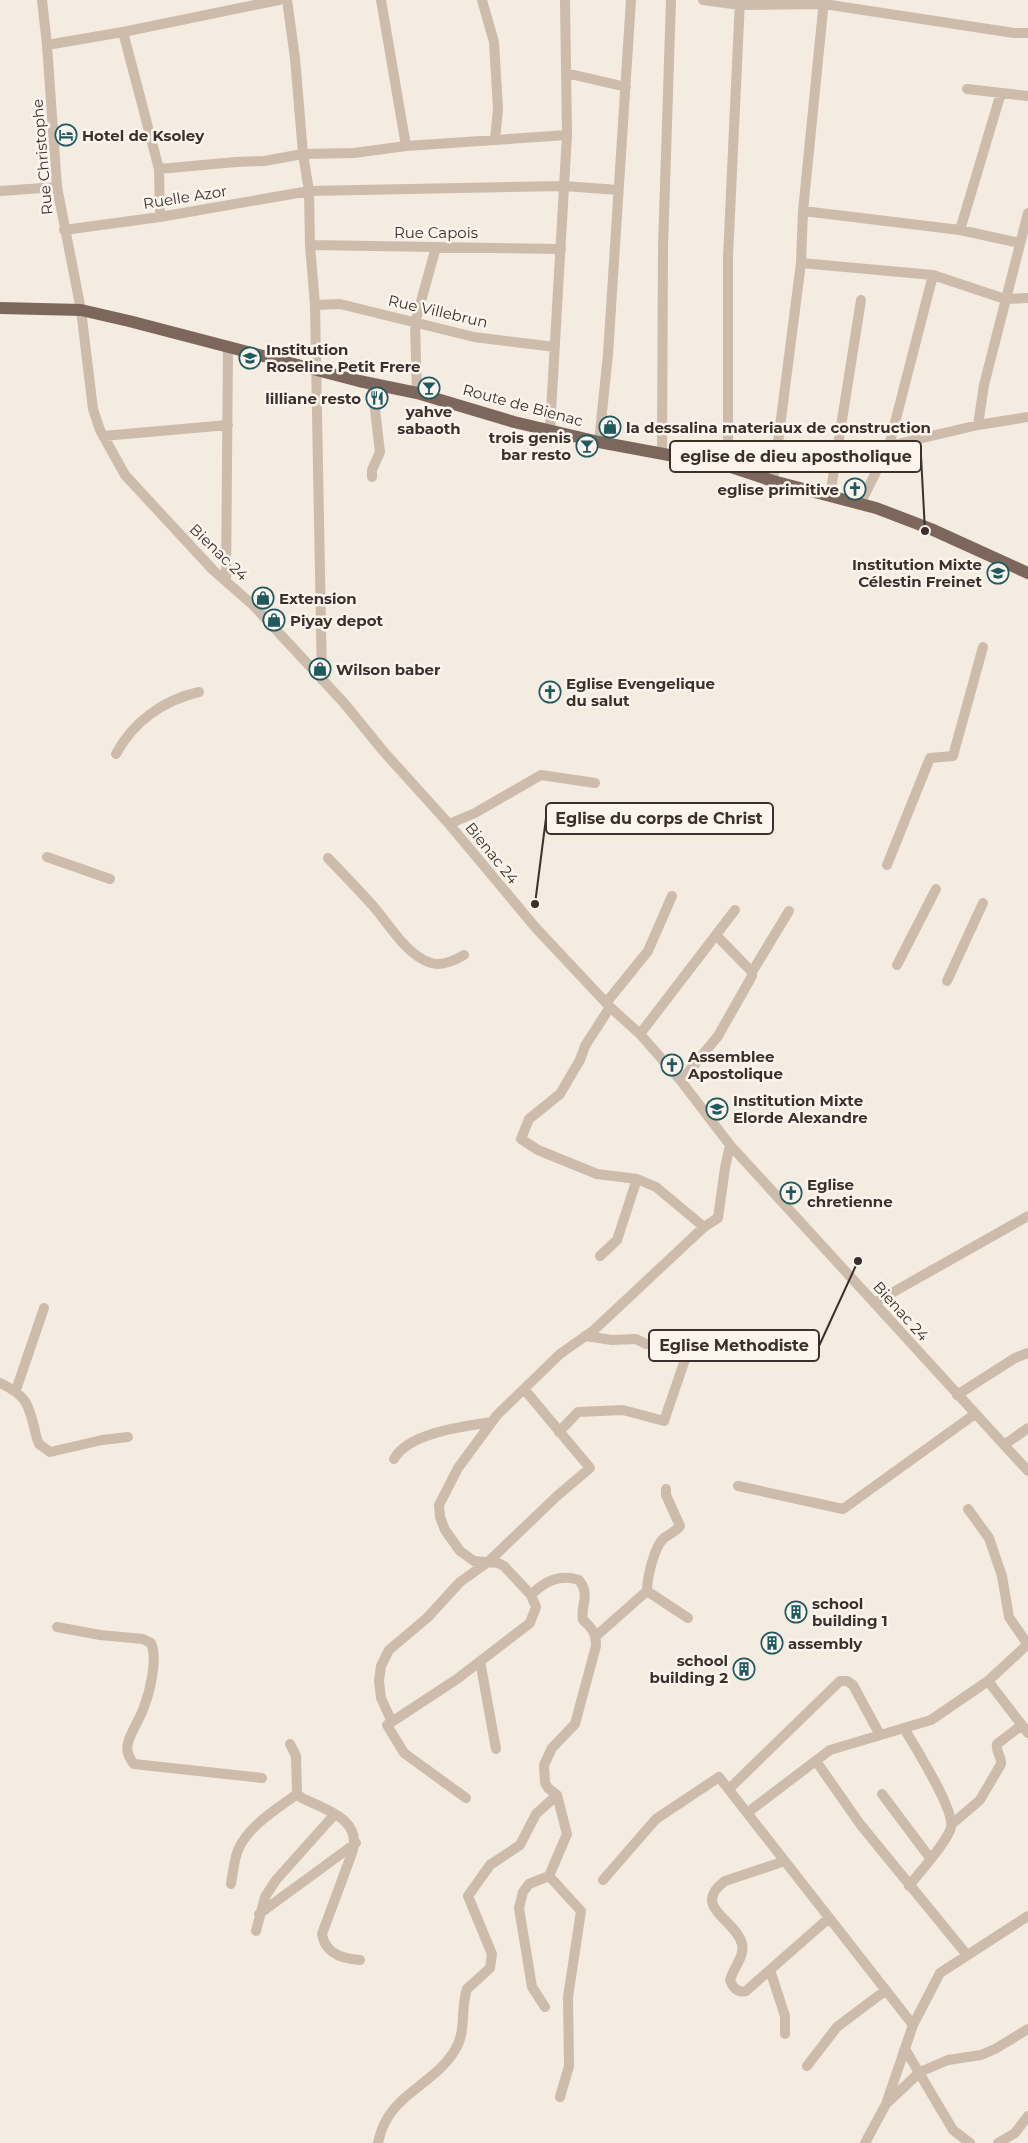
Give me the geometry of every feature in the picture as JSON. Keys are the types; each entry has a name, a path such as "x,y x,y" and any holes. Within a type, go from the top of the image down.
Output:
{"main road":[{"name":"Route de Bienac","path":"0,308 81,310 372,384 417,392 514,422 599,442 662,452 728,466 773,481 860,504 931,528 1028,573"}],"street":[{"name":"Rue Christophe","path":"42,0 48,44 57,187 81,310"},
{"path":"48,44 123,32 279,0"},
{"path":"287,0 295,58 303,154 309,191 310,246 315,306 322,680"},
{"path":"381,0 406,146"},
{"path":"482,0 494,42 498,109 495,140"},
{"path":"550,429 567,135 566,0"},
{"path":"599,442 608,354 631,0"},
{"path":"662,452 663,247 671,0"},
{"path":"704,0 824,2 1014,33 1028,33"},
{"path":"728,466 728,257 740,2"},
{"path":"773,481 801,263 803,211 824,2"},
{"path":"123,32 159,170 160,217"},
{"path":"566,73 626,87"},
{"path":"967,89 1028,96"},
{"path":"960,230 1001,93"},
{"path":"159,170 236,162 264,162 303,154 354,153 406,146 567,135"},
{"name":"Ruelle Azor","path":"64,230 160,217 309,191 564,186 618,190"},
{"path":"0,191 57,187"},
{"path":"803,211 960,230 1020,243"},
{"path":"978,425 984,385 1028,213"},
{"name":"Rue Capois","path":"310,246 561,248"},
{"path":"417,392 415,323 436,247"},
{"path":"801,263 933,275 1005,299 1028,298"},
{"path":"860,504 889,446 933,275"},
{"path":"830,496 861,300"},
{"name":"Rue Villebrun","path":"315,306 340,304 474,337 555,347"},
{"name":"Bienac 24","path":"81,310 93,408 104,436 124,475 166,521 253,605 322,680 449,824 535,927 608,1005 640,1034 681,1081 730,1145 1028,1471"},
{"path":"226,581 228,346"},
{"path":"372,384 380,452 372,470 372,477"},
{"path":"889,446 978,425 1028,417"},
{"path":"104,436 228,426"},
{"path":"887,865 930,758 953,756 983,647"},
{"path":"116,754 124,739 144,719 173,699 198,692"},
{"path":"449,824 475,813 541,775 595,783"},
{"path":"47,857 110,879"},
{"path":"328,858 419,958 433,964 450,962 464,956"},
{"path":"897,964 936,889"},
{"path":"672,896 648,950 608,1005 560,1094 529,1119 521,1139 538,1150 597,1174 637,1179 656,1187 704,1227"},
{"path":"947,981 983,903"},
{"path":"640,1034 735,910"},
{"path":"681,1081 718,1036 752,976 752,972 789,911"},
{"path":"716,935 752,972"},
{"path":"466,1798 404,1753 387,1724 457,1679 530,1623 536,1607 531,1595 504,1566 474,1560 460,1551 445,1530 440,1517 439,1505 458,1468 492,1422 524,1389 560,1354 585,1336 704,1227 718,1218 724,1168 730,1145"},
{"path":"600,1256 617,1240 637,1179"},
{"path":"874,1303 1028,1216"},
{"path":"16,1390 44,1308"},
{"path":"559,1432 578,1412 623,1410 664,1421 690,1345 646,1344 636,1340 612,1340 585,1336"},
{"path":"958,1395 1015,1358 1028,1353"},
{"path":"0,1383 16,1390 24,1398 39,1444 50,1452 102,1440 128,1437"},
{"path":"392,1722 381,1698 378,1681 381,1666 389,1650 427,1618 460,1582 488,1562 557,1496 590,1468 524,1389"},
{"path":"738,1486 843,1509 974,1414"},
{"path":"394,1459 397,1453 414,1441 470,1425 492,1422"},
{"path":"1004,1445 1012,1437 1028,1428"},
{"path":"596,1636 647,1591 657,1550 663,1539 680,1526 666,1495 666,1489"},
{"path":"748,1813 830,1750 931,1720 988,1681 1028,1644 1009,1618 1002,1576 989,1538 968,1509"},
{"path":"531,1595 539,1587 558,1578 579,1580 584,1586 583,1620 596,1636 596,1646 575,1724 552,1748 544,1765 545,1783 548,1788 558,1795 567,1834 549,1876 529,1884 523,1892 519,1908 532,1987 545,2007"},
{"path":"647,1591 688,1618"},
{"path":"57,1627 100,1635 143,1639 151,1643 154,1649 154,1663 144,1706 128,1742 128,1752 134,1764 262,1778"},
{"path":"480,1661 496,1749"},
{"path":"729,1789 840,1681 853,1685 880,1735"},
{"path":"909,1886 948,1835 952,1824 980,1800 1000,1764 1001,1758 997,1749 998,1744 1025,1729 988,1681"},
{"path":"904,1728 943,1797 952,1824"},
{"path":"290,1744 296,1756 295,1786 297,1794 350,1825 354,1834 356,1843 322,1934 323,1941 336,1955 346,1960 360,1960"},
{"path":"816,1760 860,1824 967,1956"},
{"path":"603,1880 656,1820 719,1777 913,2025"},
{"path":"231,1884 239,1850 245,1839 268,1816 297,1794"},
{"path":"882,1794 930,1858"},
{"path":"378,2143 389,2115 401,2100 442,2066 455,2051 461,2039 467,1989 490,1968 492,1954 468,1896 490,1865 520,1845 536,1814 558,1795"},
{"path":"256,1931 259,1914 265,1898 276,1880 334,1814"},
{"path":"259,1914 356,1843"},
{"path":"785,1861 725,1881 718,1886 712,1902 716,1912 737,1931 743,1946 742,1953 730,1980 735,1990 746,1992 829,1918"},
{"path":"549,1876 581,1911 568,1996 569,2066 560,2098"},
{"path":"865,2143 886,2104 913,2025 940,1973 1028,1916"},
{"path":"770,1970 785,2016 785,2034"},
{"path":"807,2066 837,2027 886,1990"},
{"path":"886,2104 920,2072 948,2060 981,2055 995,2049 1028,2029"},
{"path":"905,2049 953,2130 970,2143"},
{"path":"998,2143 1015,2133 1028,2116"}],"place":[{"name":"Hotel de Ksoley","path":"66,135"},
{"name":"Institution Roseline Petit Frere","path":"250,358"},
{"name":"yahve sabaoth","path":"429,388"},
{"name":"lilliane resto","path":"377,398"},
{"name":"la dessalina materiaux de construction","path":"610,427"},
{"name":"trois genis bar resto","path":"587,446"},
{"name":"eglise primitive","path":"855,489"},
{"name":"eglise de dieu apostholique","path":"925,531"},
{"name":"Institution Mixte Célestin Freinet","path":"998,573"},
{"name":"Extension","path":"263,598"},
{"name":"Piyay depot","path":"274,620"},
{"name":"Wilson baber","path":"320,669"},
{"name":"Eglise Evengelique du salut","path":"550,692"},
{"name":"Eglise du corps de Christ","path":"535,904"},
{"name":"Assemblee Apostolique","path":"672,1065"},
{"name":"Institution Mixte Elorde Alexandre","path":"717,1109"},
{"name":"Eglise chretienne","path":"791,1193"},
{"name":"Eglise Methodiste","path":"858,1261"},
{"name":"school building 1","path":"796,1612"},
{"name":"assembly","path":"772,1643"},
{"name":"school building 2","path":"744,1669"}]}
